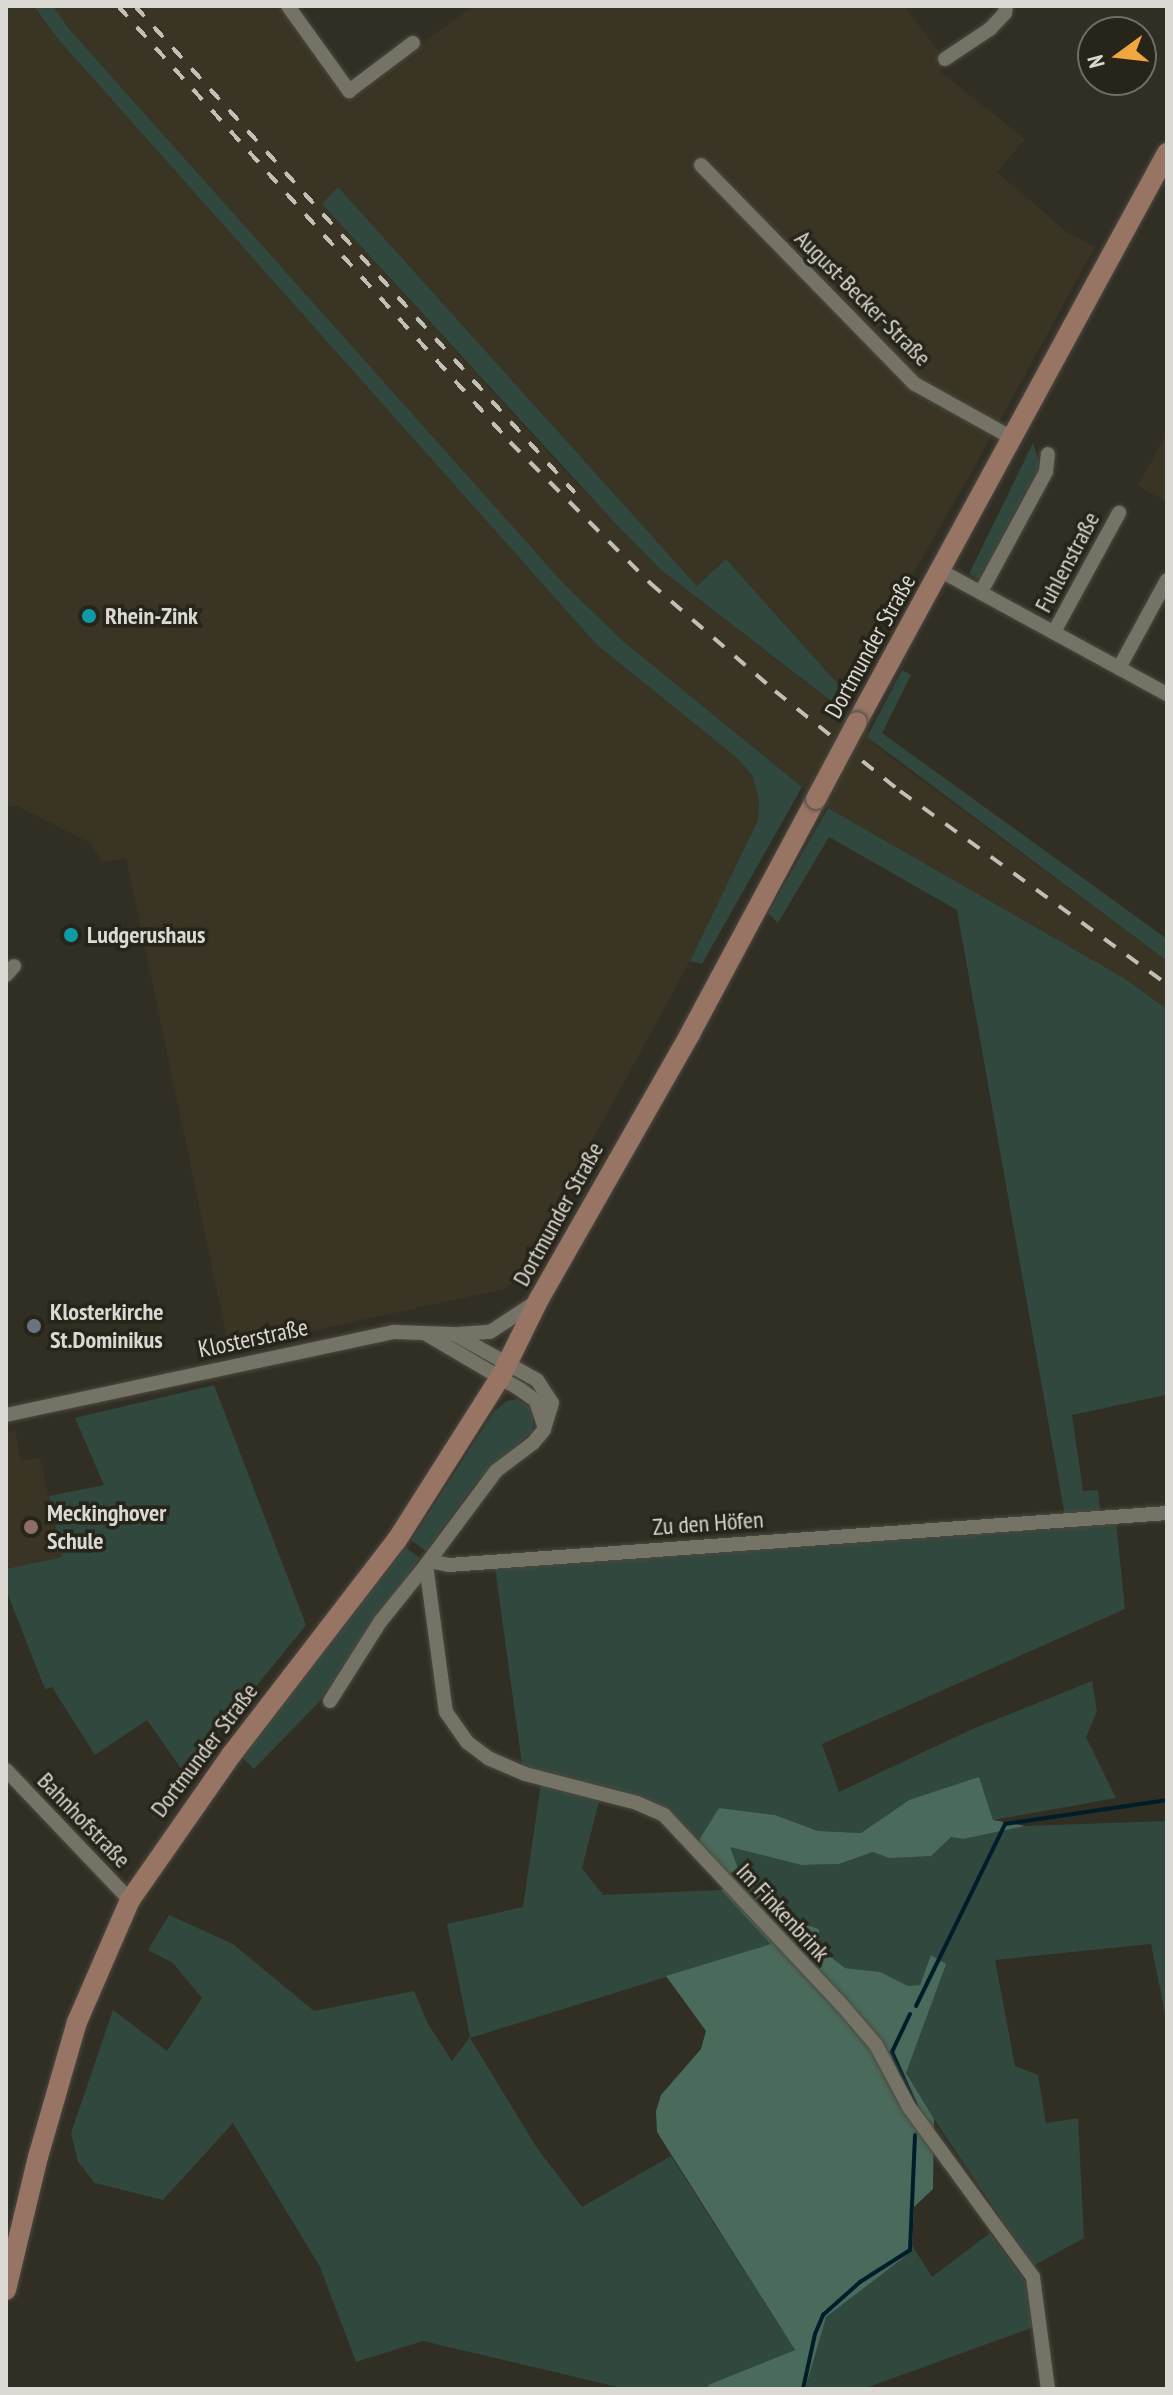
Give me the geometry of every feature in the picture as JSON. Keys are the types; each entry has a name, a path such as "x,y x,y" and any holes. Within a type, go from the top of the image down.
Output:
{"main road":[{"name":"Dortmunder Straße","path":"6,2290 38,2157 77,2022 130,1900 189,1812 397,1540 503,1371 539,1299 690,1034 895,648 941,571 1167,153"}],"street":[{"path":"288,6 349,91 413,43"},
{"path":"945,59 990,29 1005,13 1006,6"},
{"name":"August-Becker-Straße","path":"701,165 915,384 1012,438"},
{"path":"981,592 1046,472 1048,454"},
{"name":"Fuhlenstraße","path":"1054,632 1119,513"},
{"name":"Fuhlenstraße","path":"941,571 1167,694"},
{"path":"1119,668 1167,580"},
{"path":"426,1334 490,1332 539,1299"},
{"name":"Klosterstraße","path":"6,1415 394,1332 426,1334 503,1371"},
{"path":"330,1701 380,1622 496,1471 533,1443 544,1430 552,1403 537,1380 503,1371 454,1334"},
{"name":"Zu den Höfen","path":"427,1563 449,1565 1167,1513"},
{"name":"Im Finkenbrink","path":"427,1563 442,1698 446,1712 467,1742 488,1758 525,1774 637,1803 664,1815 841,2004 876,2045 909,2107 1033,2277 1042,2322 1048,2389"},
{"name":"Bahnhofstraße","path":"6,1770 130,1900"}],"shaded area":[{"name":"Rhein-Zink","path":"6,6 34,6 58,39 596,644 737,758 752,775 759,799 758,820 690,961 518,1277 504,1289 229,1349 126,858 102,862 90,843 17,806 6,807"},
{"path":"53,6 279,6 348,98 473,6 904,6 938,50 941,72 1025,139 997,172 1067,232 1095,247 979,459 845,692 726,559 697,586 338,188 322,204 567,473 660,569 870,732 867,737 888,755 1167,961 1167,1009 1124,978 828,808 624,642 563,583 392,393 70,30"},
{"path":"1167,432 1167,502 1138,486"},
{"name":"Meckinghover Schule","path":"15,1430 21,1461 40,1458 62,1557 6,1569 6,1432"}],"green space":[{"path":"34,6 53,6 70,30 563,583 624,642 802,787 702,964 690,961 758,820 759,799 752,775 737,758 596,644 58,39"},
{"path":"338,187 697,586 726,559 845,692 844,711 660,569 615,523 322,204"},
{"path":"1033,443 1040,466 979,579 969,574"},
{"path":"902,670 911,675 882,733 1167,939 1167,961 867,737"},
{"path":"828,808 1124,978 1167,1009 1167,1402 1165,1395 1072,1415 1083,1491 1098,1490 1100,1511 1065,1516 957,910 829,837 778,923 768,913"},
{"path":"214,1385 306,1625 185,1774 147,1720 95,1755 52,1687 45,1689 6,1590 6,1569 62,1557 49,1496 104,1485 75,1418"},
{"path":"517,1399 533,1409 533,1431 479,1479 426,1551 411,1540 494,1412 506,1401"},
{"path":"1116,1521 1125,1609 822,1744 839,1792 968,1731 1092,1681 1097,1711 1086,1737 1116,1798 993,1820 979,1778 909,1800 861,1833 818,1831 775,1815 696,1845 680,1824 523,1771 495,1568"},
{"path":"405,1547 420,1558 319,1702 254,1769 242,1757"},
{"path":"979,1777 993,1820 1025,1826 963,1839 951,1837 931,1856 889,1858 873,1852 839,1864 801,1865 730,1847 740,1874 788,1919 819,1929 819,1948 845,1968 880,1972 908,1986 920,1985 931,1955 946,1964 906,2073 934,2119 933,2189 914,2207 912,2251 826,2317 805,2389 709,2389 708,2385 795,2350 657,2132 656,2111 661,2095 701,2049 706,2031 666,1976 771,1944 721,1890 728,1883 696,1845 719,1808 775,1815 818,1831 861,1833 909,1800"},
{"path":"541,1783 600,1798 582,1868 603,1895 721,1890 772,1944 470,2038 537,2148 582,2207 671,2156 795,2350 708,2385 709,2389 626,2389 423,2341 356,2362 320,2267 233,2123 163,2200 95,2183 78,2162 71,2133 113,2010 167,2051 202,1998 173,1963 148,1950 169,1915 233,1944 314,2011 414,1991 428,2024 452,2061 470,2037 447,1924 523,1907"},
{"path":"1167,1821 1167,2023 1151,1944 995,1960 1015,2066 1038,2075 1046,2123 1078,2118 1084,2238 1033,2266 906,2073 945,1964 920,1985 908,1986 879,1972 845,1968 819,1948 819,1929 788,1919 740,1874 729,1846 801,1865 839,1864 873,1852 890,1858 951,1837 963,1839 1025,1826"},
{"path":"990,2233 1027,2284 1034,2327 863,2389 805,2389 819,2334 826,2317 839,2305 912,2251 912,2245 932,2277"}],"waterway":[{"path":"916,2006 1005,1824 1167,1800"},
{"path":"910,2014 892,2052 916,2106"},
{"path":"803,2389 815,2334 823,2315 860,2282 910,2250 915,2135"}],"railway":[{"path":"118,6 510,442 650,583 775,691 900,791 1167,984"},
{"path":"135,6 575,493"}],"place":[{"name":"Rhein-Zink","path":"89,616"},
{"name":"Ludgerushaus","path":"71,935"},
{"name":"Klosterkirche St.Dominikus","path":"34,1326"},
{"name":"Meckinghover Schule","path":"31,1527"}]}
